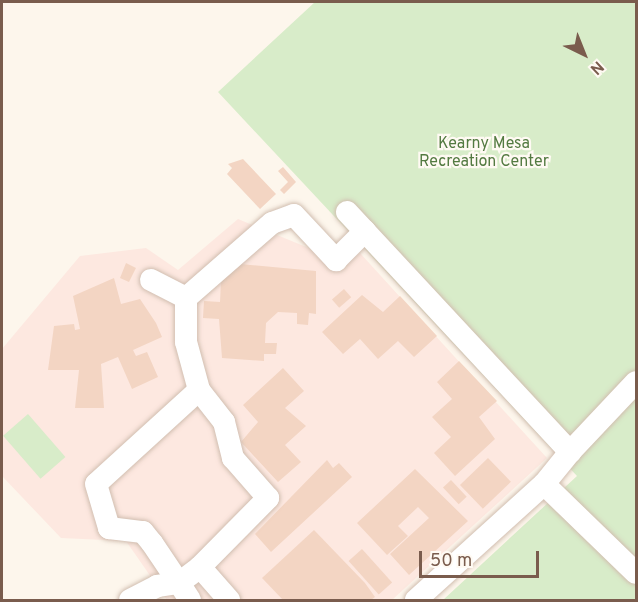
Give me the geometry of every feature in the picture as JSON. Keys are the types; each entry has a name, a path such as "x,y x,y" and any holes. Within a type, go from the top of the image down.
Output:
{"lane":[{"path":"184,592 200,567 268,498 233,458 224,422 199,390 186,342 186,298 241,244 289,209 336,260 365,231"},
{"path":"347,212 570,452"},
{"path":"151,280 186,298"},
{"path":"416,600 544,484 570,452 636,382"},
{"path":"184,592 143,532 109,528 96,484 199,390"},
{"path":"544,484 636,573"},
{"path":"200,567 229,600"},
{"path":"144,597 184,592"}],"shaded area":[{"path":"238,219 311,249 336,269 360,253 547,458 392,600 167,600 126,541 61,538 2,476 2,349 80,256 146,248 178,270"}],"green space":[{"name":"Kearny Mesa Recreation Center","path":"315,2 636,2 636,600 443,600 577,476 218,92"},
{"path":"28,414 65,457 40,479 3,436"}],"building":[{"path":"243,159 276,194 260,209 227,174 232,168 228,164"},
{"path":"283,167 296,182 284,194 280,190 288,182 278,171"},
{"path":"126,263 136,268 129,282 120,278"},
{"path":"240,264 316,271 316,314 309,313 308,325 297,324 297,313 278,312 266,323 265,343 277,343 276,354 264,354 264,361 222,358 219,319 203,318 204,301 220,302 221,281"},
{"path":"114,278 121,304 140,299 156,323 162,337 133,350 136,356 147,352 158,377 132,389 118,357 101,364 104,408 75,408 79,370 48,370 54,326 74,324 75,330 80,329 73,296"},
{"path":"344,289 351,297 339,308 332,299"},
{"path":"362,295 383,312 400,296 437,336 414,357 398,341 378,359 360,339 343,354 322,332"},
{"path":"459,361 497,401 479,417 495,439 455,476 434,453 451,437 432,417 452,399 437,382"},
{"path":"283,368 304,391 285,408 306,426 285,445 301,462 278,482 241,442 258,422 243,405"},
{"path":"488,458 511,482 483,509 460,485"},
{"path":"327,460 333,468 339,463 352,477 271,552 255,534"},
{"path":"415,469 468,521 409,575 390,554 429,518 418,507 398,526 408,536 387,555 357,523"},
{"path":"451,480 467,497 459,504 443,488"},
{"path":"314,530 365,583 375,597 371,600 283,600 262,578"},
{"path":"362,549 392,582 379,594 349,561"}]}
